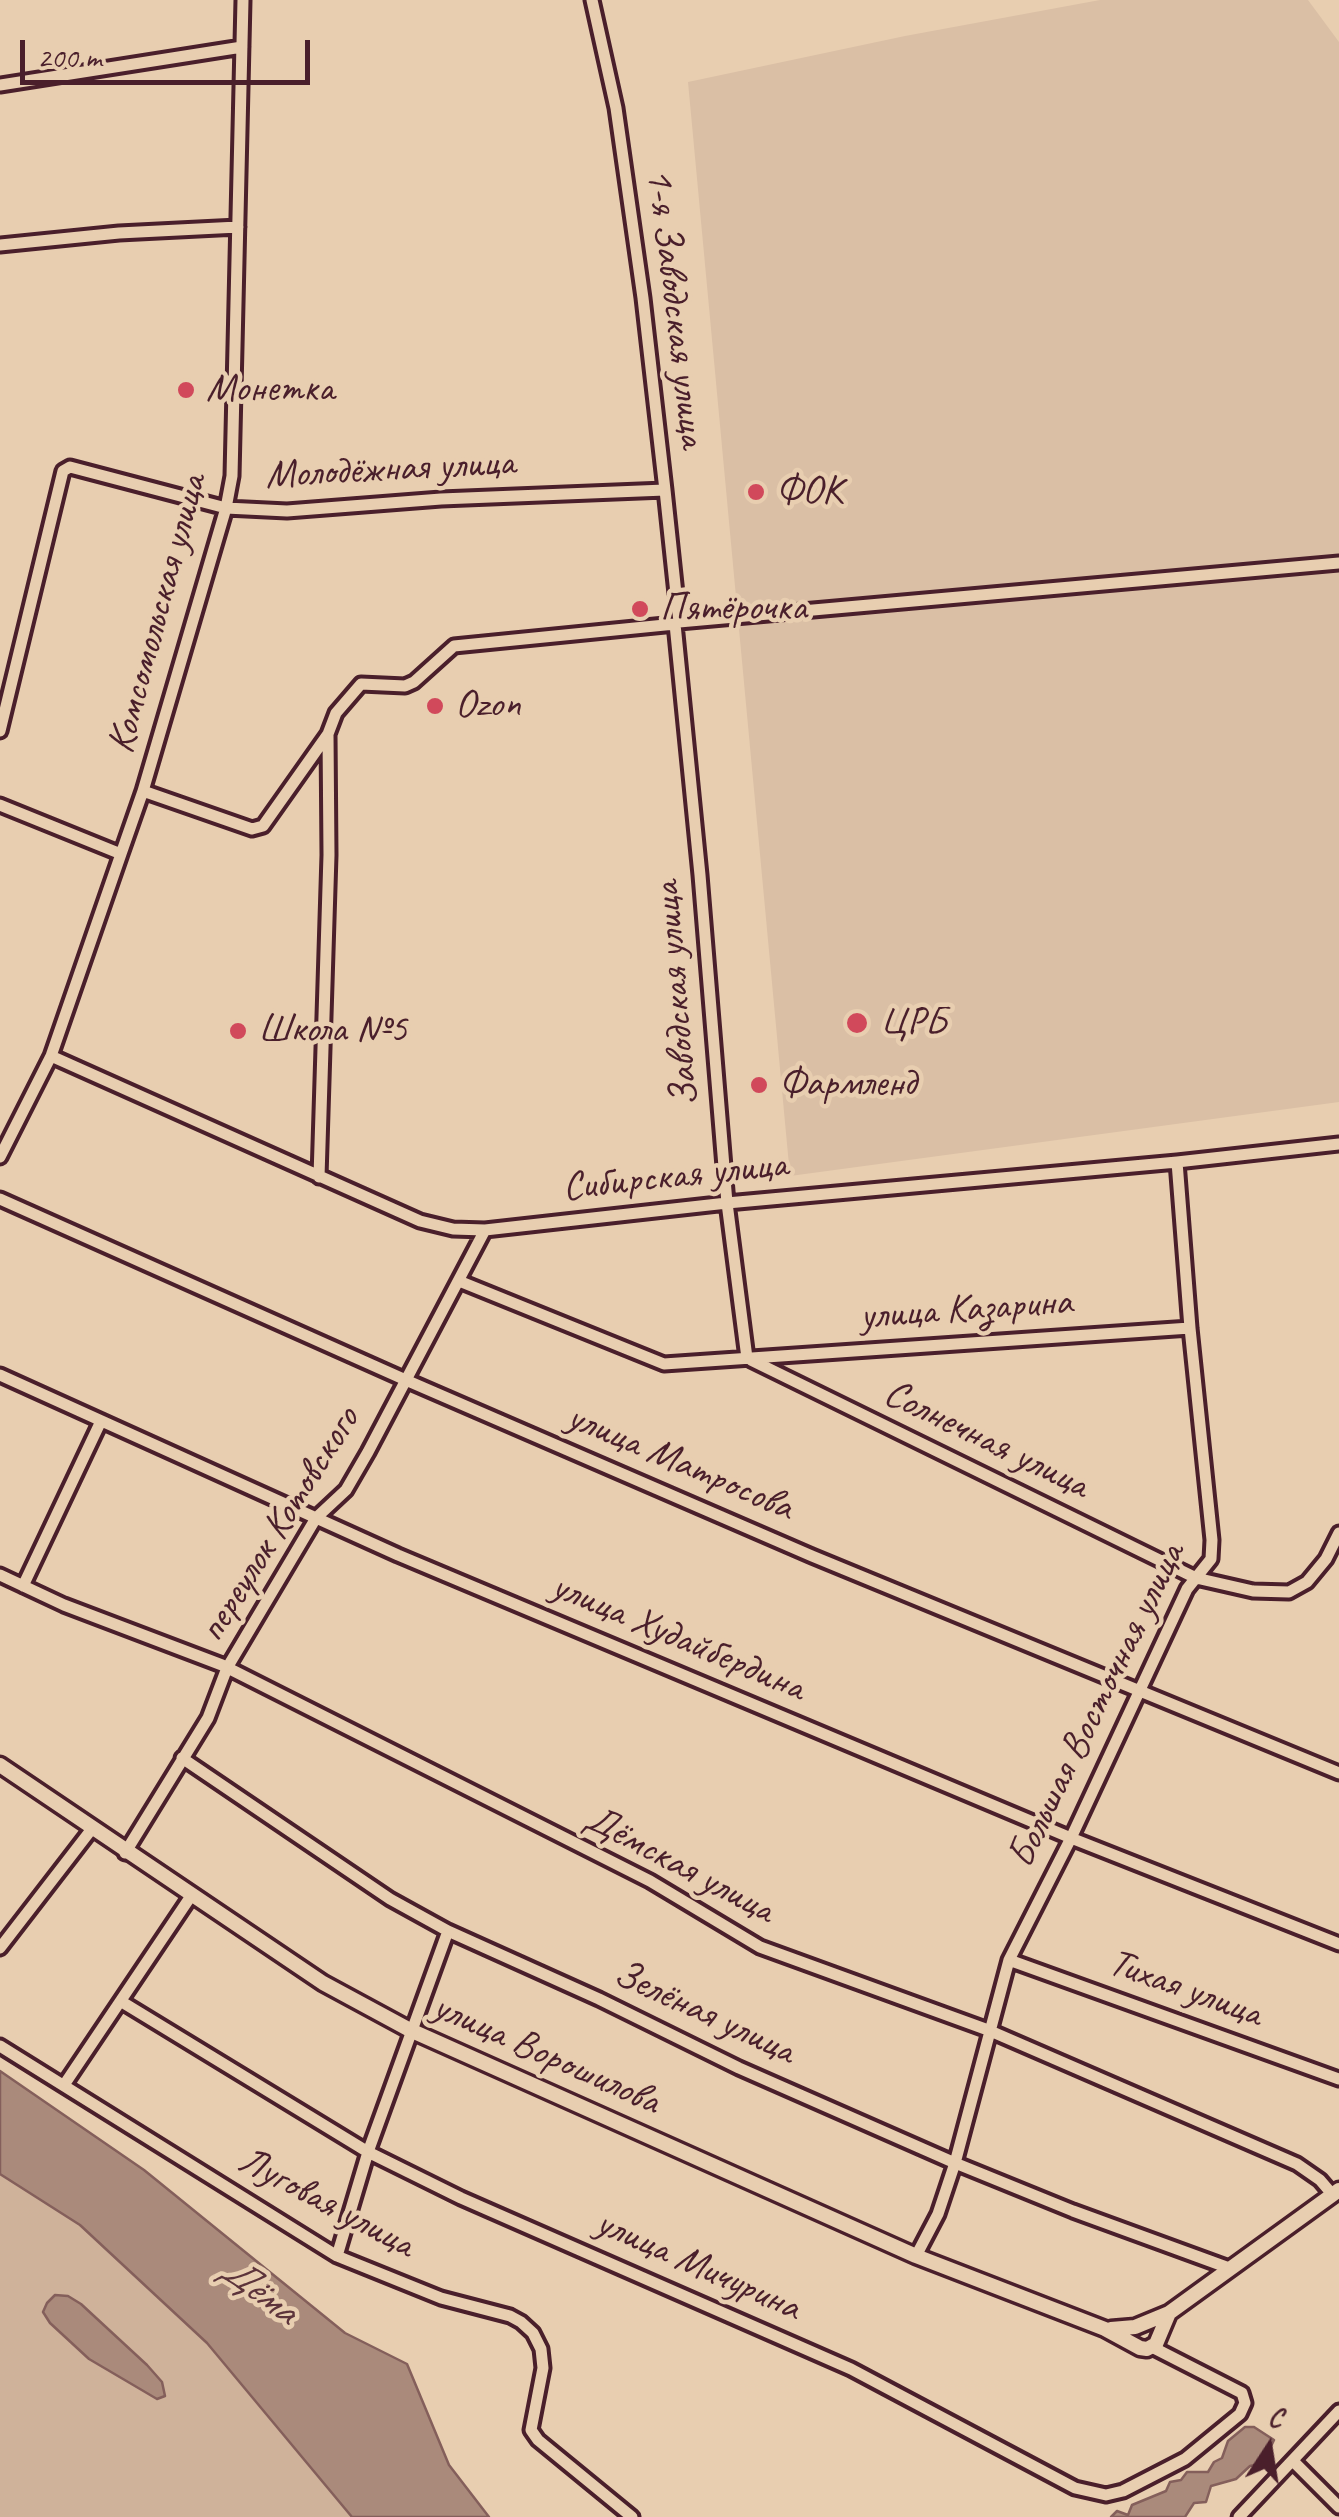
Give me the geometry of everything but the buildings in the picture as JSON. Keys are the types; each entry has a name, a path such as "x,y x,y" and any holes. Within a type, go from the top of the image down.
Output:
{"street":[{"name":"Комсомольская улица","path":"0,1157 50,1056 143,791 226,508 232,476 243,0"},
{"name":"1-я Заводская улица","path":"592,0 616,108 644,298 677,623"},
{"path":"0,84 242,48"},
{"path":"0,245 118,233 238,227"},
{"name":"Молодёжная улица","path":"0,732 63,470 70,467 226,508 318,510 441,499 666,490"},
{"path":"143,791 252,829 264,826 328,734 336,713 361,684 406,686 454,646 1339,563"},
{"name":"Заводская улица","path":"677,623 728,1203 747,1358"},
{"path":"319,1177 329,855 328,734"},
{"path":"0,804 121,854"},
{"name":"Сибирская улица","path":"50,1056 420,1221 454,1229 485,1230 1339,1144"},
{"name":"Большая Восточная улица","path":"916,2256 938,2214 955,2163 1008,1960 1187,1589 1211,1559 1178,1162"},
{"name":"улица Матросова","path":"0,1199 812,1556 1339,1774"},
{"name":"переулок Котовского","path":"126,1852 208,1718 227,1668 316,1518 346,1490 408,1381 485,1230"},
{"name":"улица Казарина","path":"459,1281 664,1364 1190,1328"},
{"name":"Солнечная улица","path":"747,1358 1196,1578 1253,1591 1289,1592 1308,1582 1339,1533"},
{"name":"улица Худайбердина","path":"0,1375 316,1518 1070,1838 1339,1944"},
{"path":"23,1586 102,1421"},
{"name":"Дёмская улица","path":"0,1575 227,1668 650,1882 760,1948 988,2030 1297,2164 1336,2192"},
{"name":"Зелёная улица","path":"182,1758 390,1899 448,1931 739,2068 955,2163 1229,2268"},
{"name":"улица Ворошилова","path":"0,1766 322,1983 410,2030 916,2256 1105,2329 1138,2330 1169,2313 1336,2192"},
{"path":"0,1948 91,1830"},
{"path":"64,2085 191,1896"},
{"path":"337,2256 368,2152 448,1931"},
{"name":"Тихая улица","path":"1008,1960 1339,2080"},
{"name":"улица Мичурина","path":"122,2002 368,2152 461,2198 850,2369 1090,2494 1123,2490 1185,2459 1240,2414 1242,2393 1156,2340"},
{"name":"Луговая улица","path":"0,2046 337,2256 441,2298 510,2316 533,2332 544,2368 532,2430 538,2440 632,2517"},
{"name":"улица Ворошилова","path":"1156,2340 1169,2313"},
{"path":"1154,2324 1156,2340 1142,2348 1138,2330 1154,2324"},
{"path":"1239,2517 1339,2411"},
{"path":"1293,2461 1339,2507"}],"shaded area":[{"path":"1100,0 1308,0 1339,42 1339,1102 790,1176 688,82"},
{"path":"0,2174 80,2225 207,2343 352,2517 0,2517"}],"water":[{"name":"Дёма","path":"0,2071 144,2170 345,2333 407,2364 449,2465 489,2517 352,2517 207,2343 80,2225 0,2174"},
{"path":"55,2295 68,2296 81,2304 147,2365 162,2382 165,2396 157,2399 89,2359 43,2312"},
{"path":"1245,2427 1254,2427 1274,2440 1263,2463 1250,2466 1236,2479 1211,2486 1206,2502 1194,2503 1185,2517 1111,2517 1117,2511 1128,2515 1132,2505 1166,2491 1170,2482 1181,2480 1187,2472 1208,2472 1222,2458 1228,2441"}],"place":[{"name":"Монетка","path":"186,390"},
{"name":"ФОК","path":"756,492"},
{"name":"Пятёрочка","path":"640,609"},
{"name":"Ozon","path":"435,706"},
{"name":"ЦРБ","path":"857,1023"},
{"name":"Школа №5","path":"238,1031"},
{"name":"Фармленд","path":"759,1085"}]}
